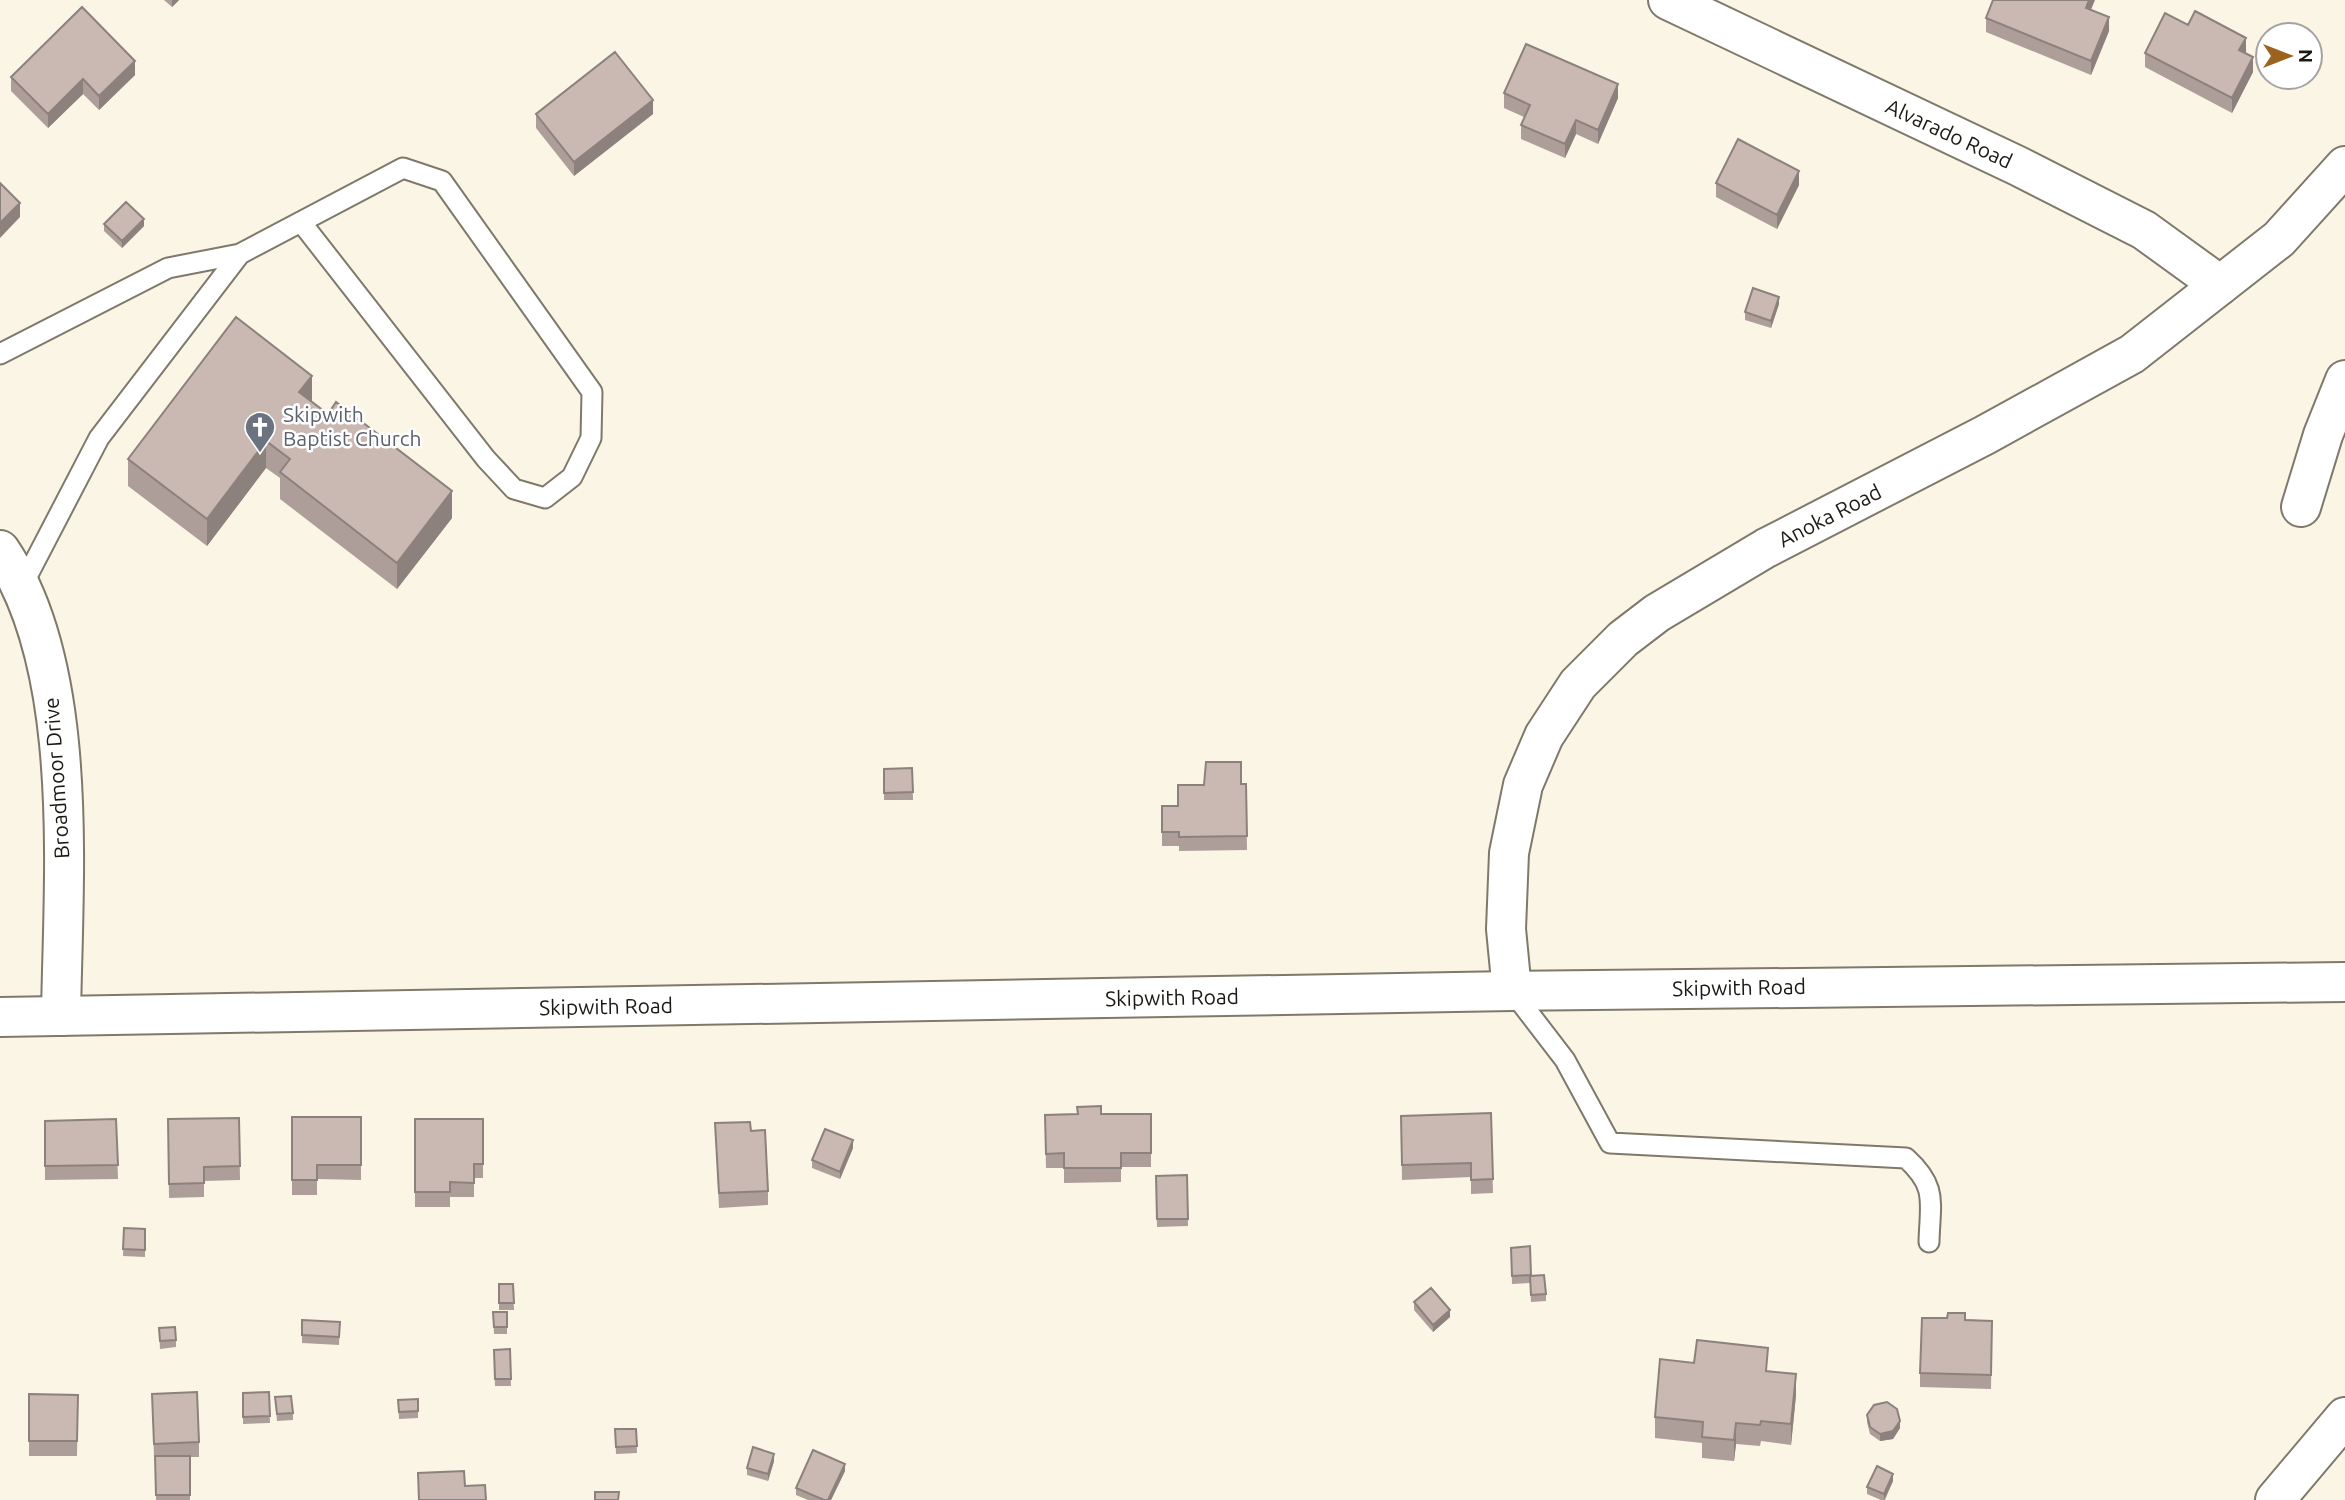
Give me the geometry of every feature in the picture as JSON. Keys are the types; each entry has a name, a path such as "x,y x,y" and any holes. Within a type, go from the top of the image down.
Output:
{"main road":[{"name":"Alvarado Road","path":"1668,0 2018,166 2144,230 2220,285"},
{"name":"Anoka Road","path":"1512,991 1506,929 1509,853 1523,785 1544,736 1578,684 1623,639 1657,613 1766,548 1985,435 2132,354 2279,239 2345,166"},
{"path":"2301,507 2323,435 2345,380"},
{"name":"Broadmoor Drive","path":"0,550 21,588 46,663 57,729 63,859 61,1016"},
{"name":"Skipwith Road","path":"0,1017 1512,991 2345,982"},
{"path":"2275,1500 2345,1416"}],"lane":[{"path":"0,354 168,268 240,254 403,168 442,181 592,392 590,438 572,477 545,498 514,489 486,459 302,222"},
{"path":"21,588 99,438 240,254"},
{"path":"1512,991 1565,1060 1610,1143 1906,1158 1924,1175 1927,1185 1929,1241"}],"building":[{"path":"1993,0 2089,0 2086,8 2109,17 2091,61 1986,18"},
{"path":"82,7 135,61 99,96 83,79 48,114 11,77"},
{"path":"2195,11 2246,38 2239,50 2253,57 2232,98 2145,53 2165,13 2188,25"},
{"path":"1526,44 1618,84 1598,130 1576,120 1565,144 1521,125 1530,105 1504,93"},
{"path":"615,52 653,100 574,162 536,114"},
{"path":"1738,139 1799,171 1777,215 1716,183"},
{"path":"0,183 20,203 0,223"},
{"path":"126,202 144,219 122,241 104,224"},
{"path":"1753,288 1779,297 1771,321 1745,312"},
{"name":"Skipwith Baptist Church","path":"236,317 312,376 299,392 328,414 336,402 452,491 397,563 280,472 290,459 266,441 207,519 128,459"},
{"path":"1206,762 1241,762 1241,784 1246,784 1247,836 1179,837 1179,832 1162,832 1162,806 1178,806 1178,785 1204,785"},
{"path":"912,768 913,792 884,793 884,769"},
{"path":"1101,1106 1101,1114 1151,1114 1151,1153 1121,1153 1121,1168 1064,1168 1064,1153 1046,1154 1045,1115 1078,1114 1077,1107"},
{"path":"1491,1113 1493,1179 1471,1180 1471,1163 1402,1165 1401,1116"},
{"path":"292,1117 361,1117 361,1165 317,1165 317,1180 292,1180"},
{"path":"239,1118 240,1166 204,1167 204,1183 169,1184 168,1119"},
{"path":"116,1119 118,1165 45,1166 45,1121"},
{"path":"415,1119 483,1119 483,1164 474,1164 474,1183 450,1182 450,1192 415,1192"},
{"path":"750,1122 751,1131 765,1130 768,1191 719,1193 715,1123"},
{"path":"825,1129 853,1140 840,1172 812,1160"},
{"path":"1187,1175 1188,1219 1157,1219 1156,1176"},
{"path":"124,1228 145,1229 145,1250 123,1249"},
{"path":"1530,1246 1531,1275 1512,1276 1511,1248"},
{"path":"1544,1275 1546,1294 1531,1295 1530,1276"},
{"path":"499,1284 513,1284 514,1303 499,1303"},
{"path":"1431,1288 1450,1310 1433,1325 1414,1302"},
{"path":"493,1312 507,1312 507,1327 494,1327"},
{"path":"1948,1313 1965,1313 1965,1320 1992,1321 1991,1375 1920,1373 1922,1318 1947,1318"},
{"path":"302,1320 340,1322 339,1337 302,1335"},
{"path":"175,1327 176,1340 160,1341 159,1328"},
{"path":"1697,1340 1768,1348 1766,1371 1796,1374 1791,1424 1761,1421 1760,1425 1736,1423 1734,1440 1702,1437 1703,1422 1655,1417 1660,1359 1694,1363"},
{"path":"510,1349 511,1379 495,1379 494,1350"},
{"path":"197,1392 199,1442 154,1444 152,1394"},
{"path":"269,1392 270,1416 243,1417 243,1393"},
{"path":"29,1394 78,1395 77,1441 29,1441"},
{"path":"291,1396 293,1413 277,1414 275,1397"},
{"path":"418,1399 418,1411 399,1412 398,1400"},
{"path":"1887,1402 1897,1409 1900,1421 1893,1431 1880,1434 1870,1427 1867,1415 1874,1405"},
{"path":"615,1429 636,1429 637,1446 616,1447"},
{"path":"753,1447 774,1454 768,1474 747,1468"},
{"path":"813,1450 845,1464 828,1500 796,1488"},
{"path":"155,1456 190,1456 190,1495 156,1495"},
{"path":"1877,1466 1893,1474 1884,1494 1867,1487"},
{"path":"464,1471 465,1486 485,1485 486,1500 419,1500 418,1473"},
{"path":"595,1492 619,1492 618,1500 595,1500"}],"place":[{"name":"Skipwith Baptist Church","path":"260,454"}]}
